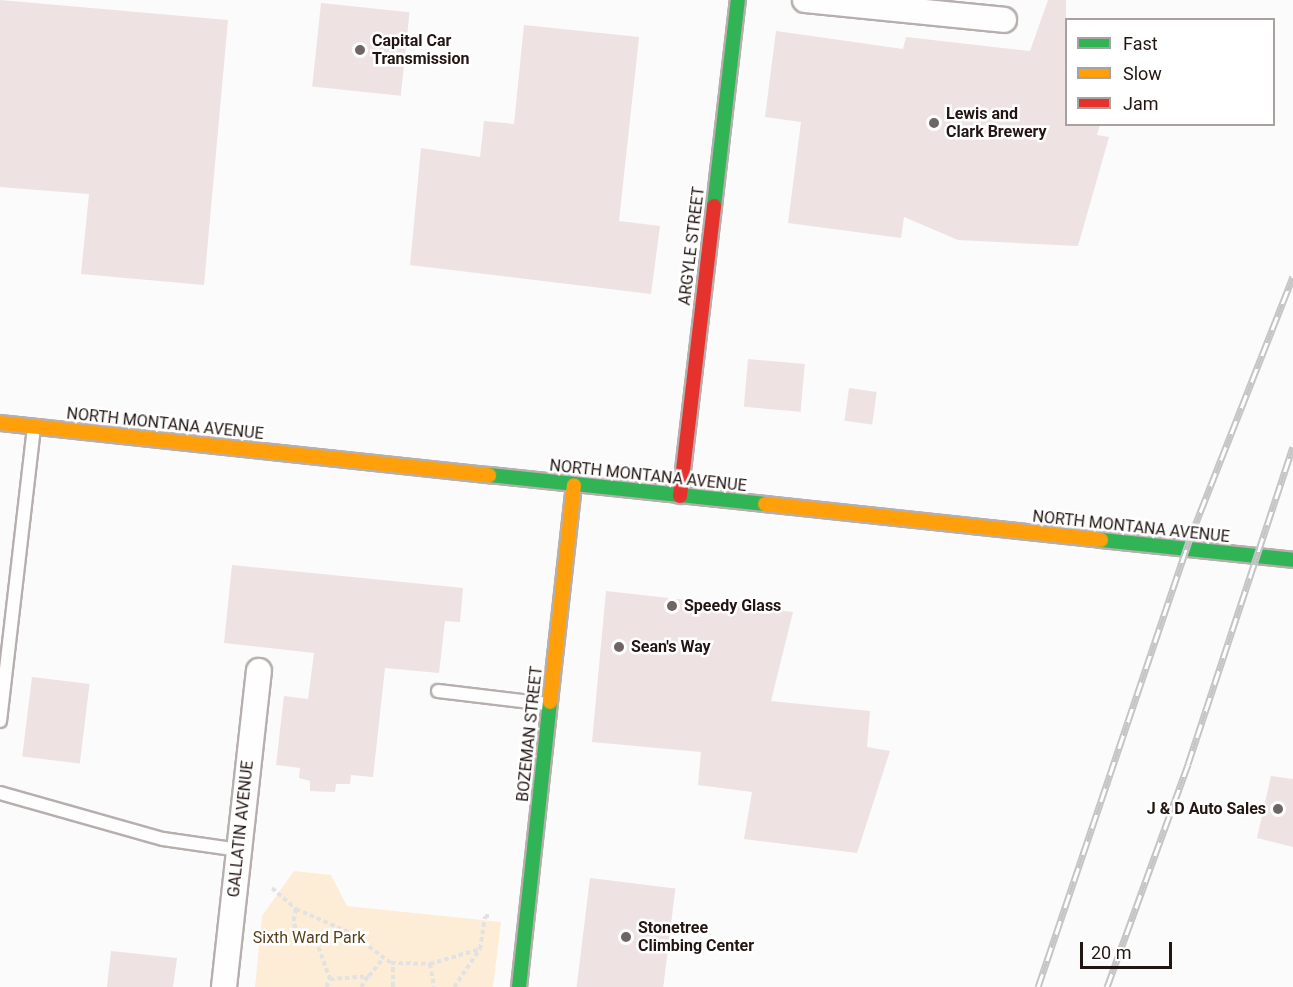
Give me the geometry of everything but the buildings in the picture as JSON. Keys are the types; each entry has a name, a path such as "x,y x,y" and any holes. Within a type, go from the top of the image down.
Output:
{"main road":[{"name":"ARGYLE STREET","path":"680,496 738,0"},
{"name":"NORTH MONTANA AVENUE","path":"0,423 1293,560"},
{"name":"BOZEMAN STREET","path":"519,987 574,485"}],"street":[{"path":"805,0 1004,20"},
{"name":"GALLATIN AVENUE","path":"224,987 259,671"}],"lane":[{"path":"0,721 34,427"},
{"path":"438,692 549,704"},
{"path":"0,793 163,839 239,850"}],"path":[{"path":"272,888 296,909 351,933 383,959 393,964 430,964 480,949"},
{"path":"296,909 293,925 316,940 330,979 326,987"},
{"path":"454,987 480,949 485,916 492,916"},
{"path":"361,987 383,959"},
{"path":"393,964 393,987"},
{"path":"430,964 434,987"},
{"path":"330,979 369,976"}],"green space":[{"name":"Sixth Ward Park","path":"294,871 331,875 347,906 501,922 493,987 255,987 262,916"}],"railway":[{"path":"1038,987 1190,538 1293,277"},
{"path":"1107,987 1188,764 1293,447"}],"traffic: fast":[{"path":"714,206 738,0"},
{"path":"489,475 765,504"},
{"path":"1101,540 1293,560"},
{"path":"519,987 550,702"}],"traffic: slow":[{"path":"0,423 489,475"},
{"path":"550,702 574,485"},
{"path":"765,504 1101,540"}],"traffic: jam":[{"path":"680,496 714,206"}],"place":[{"name":"Capital Car Transmission","path":"360,50"},
{"name":"Lewis and Clark Brewery","path":"934,123"},
{"name":"Speedy Glass","path":"672,606"},
{"name":"Sean's Way","path":"619,647"},
{"name":"J & D Auto Sales","path":"1278,809"},
{"name":"Stonetree Climbing Center","path":"626,937"}]}
